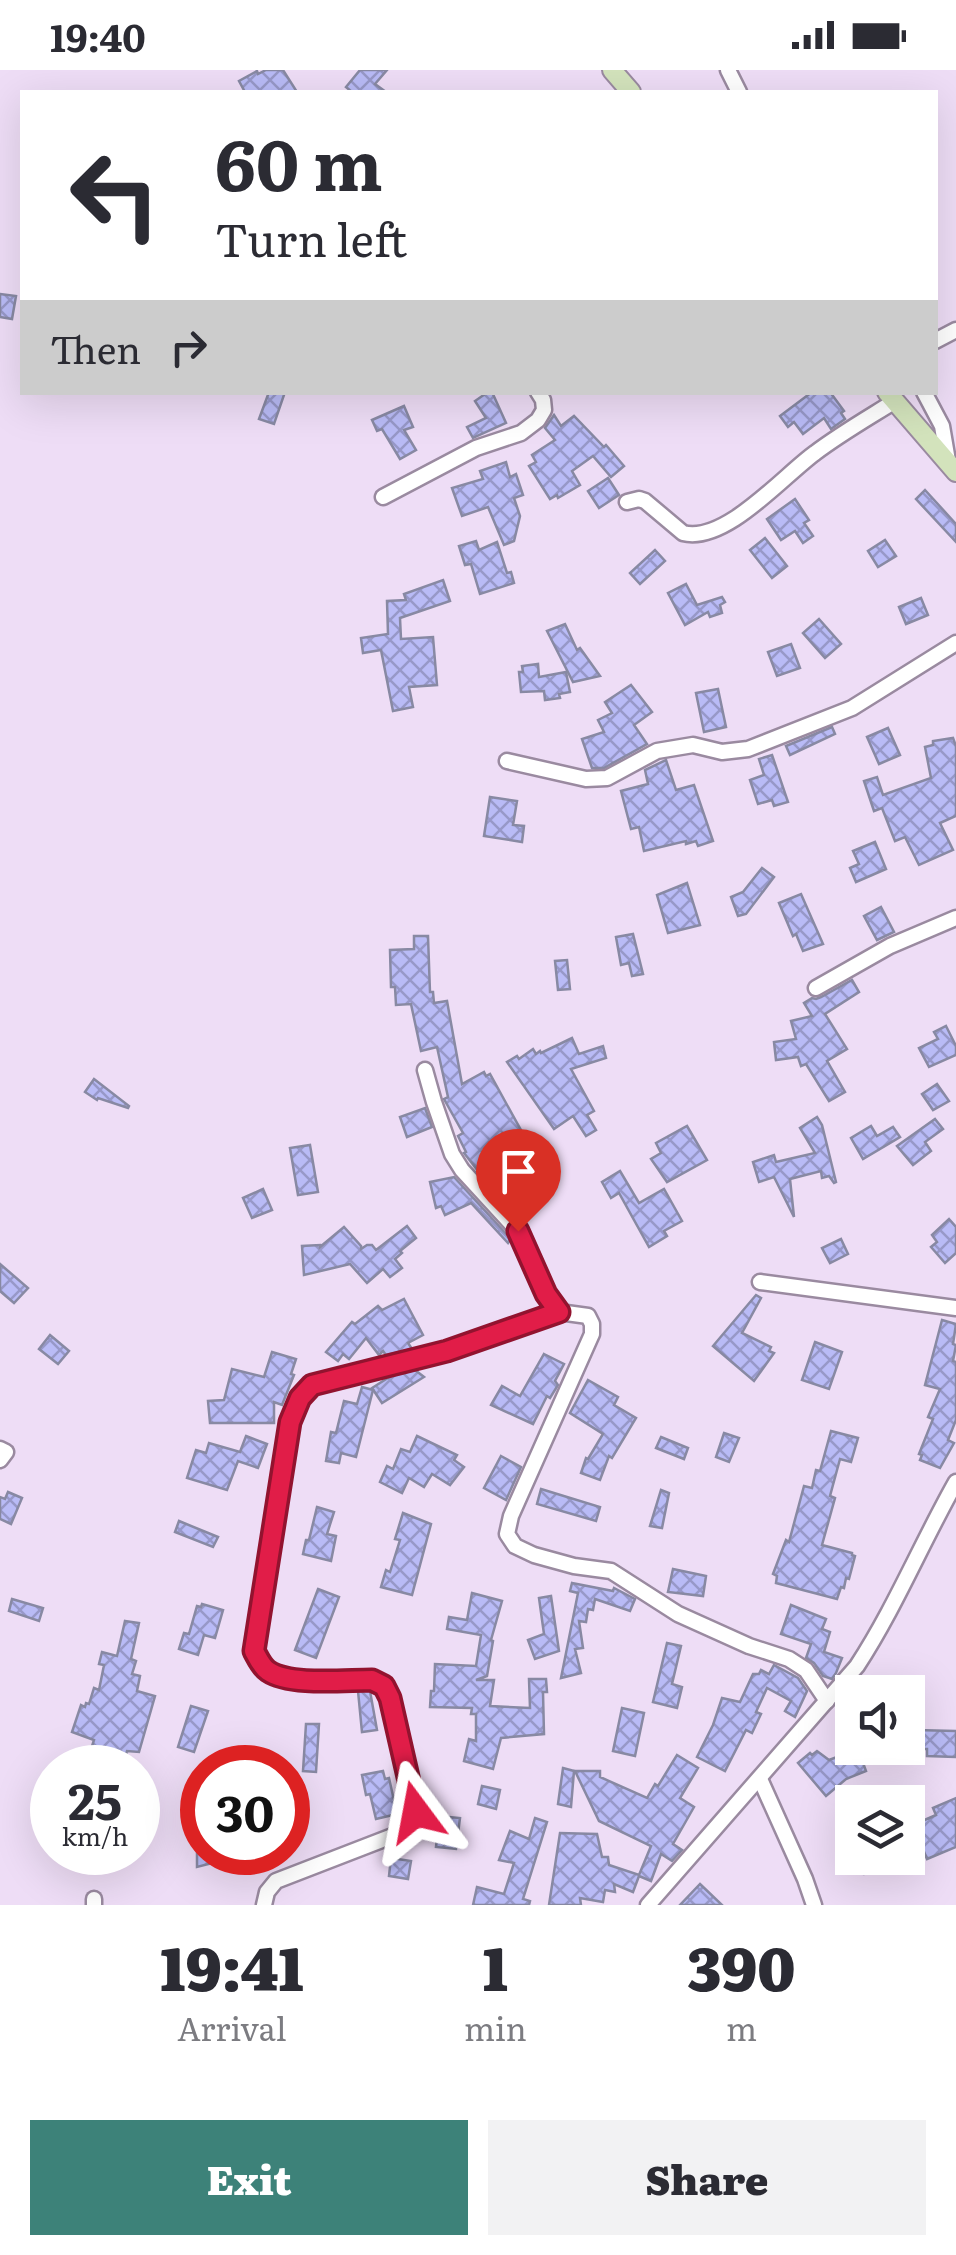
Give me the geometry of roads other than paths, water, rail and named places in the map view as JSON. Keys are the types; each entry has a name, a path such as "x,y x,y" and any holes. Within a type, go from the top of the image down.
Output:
{"main road":[{"path":"612,70 629,90"},
{"path":"891,397 952,467"}],"street":[{"path":"383,496 476,448 531,427 544,410 540,395"},
{"path":"926,395 942,426 952,467"},
{"path":"627,502 645,501 683,533 700,533 740,516 814,453 891,397"},
{"path":"507,762 586,779 607,778 656,750 694,745 722,752 748,750 852,708 956,643"},
{"path":"816,988 890,946 956,918"},
{"path":"425,1070 452,1154 518,1231 546,1294 559,1312"},
{"path":"760,1282 956,1308"},
{"path":"264,1905 267,1892 276,1881 395,1835 410,1825 416,1812 384,1686 372,1680 286,1679 268,1671 254,1651 290,1422 300,1398 312,1385 447,1351 559,1312 588,1316 592,1334 511,1516 507,1534 515,1546 534,1555 611,1571 678,1614 789,1660 806,1670 827,1701"},
{"path":"0,1449 6,1452 0,1460"},
{"path":"648,1905 857,1666 956,1482"},
{"path":"760,1778 814,1905"}]}
